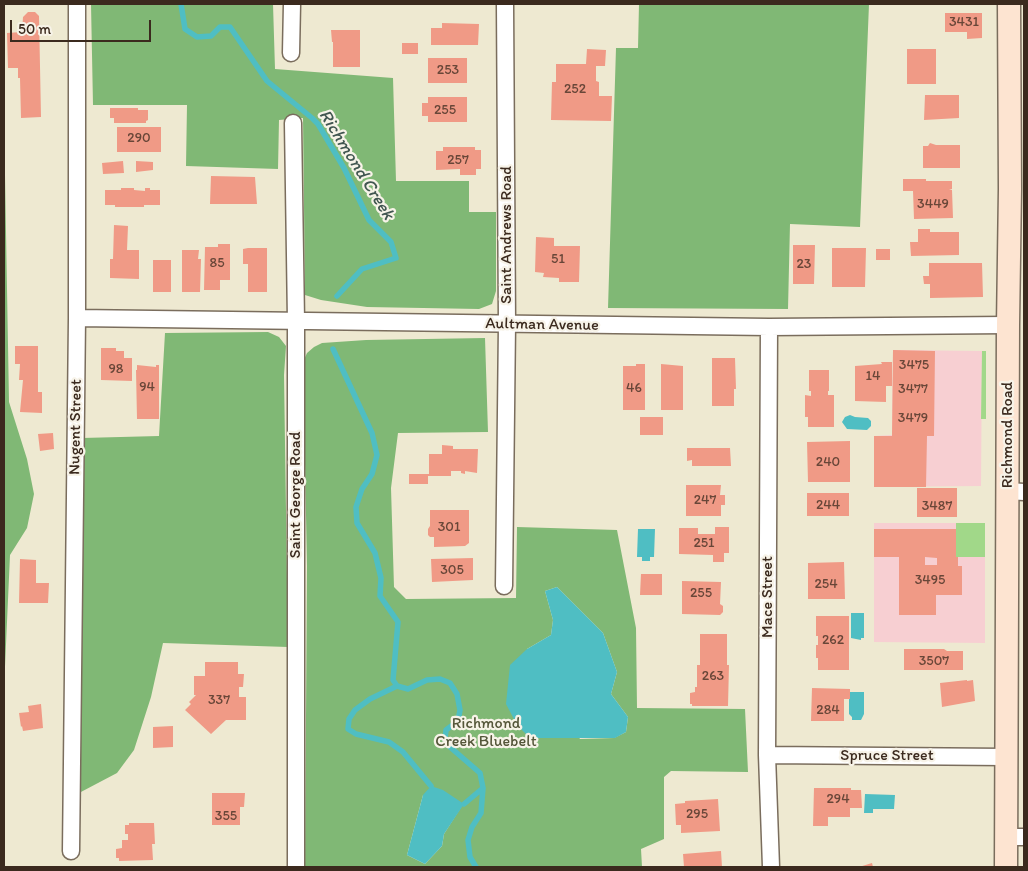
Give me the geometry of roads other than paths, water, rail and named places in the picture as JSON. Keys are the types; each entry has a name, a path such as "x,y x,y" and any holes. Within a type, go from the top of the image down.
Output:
{"street":[{"name":"Nugent Street","path":"71,851 77,318 77,4"},
{"path":"291,53 292,4"},
{"name":"Saint Andrews Road","path":"504,586 507,324 505,4"},
{"name":"Richmond Road","path":"1006,867 1015,837 1006,757 1016,492 1008,324 1010,188 1009,4"},
{"name":"Saint George Road","path":"293,123 296,321 296,867"},
{"name":"Aultman Avenue","path":"77,318 769,327 1008,324"},
{"name":"Mace Street","path":"769,327 767,755 771,867"},
{"name":"Spruce Street","path":"767,755 1006,757"}],"water":[{"path":"850,415 868,418 871,421 871,426 867,430 847,429 842,422 845,417"},
{"path":"638,529 655,529 654,557 650,557 650,561 642,561 642,557 637,557"},
{"path":"557,587 603,633 617,672 611,694 628,717 626,732 615,738 530,738 517,725 506,704 510,665 527,649 551,635 553,620 545,591"},
{"path":"851,613 864,613 864,638 861,638 861,640 851,638"},
{"path":"849,692 864,692 864,714 861,720 852,720 849,714"},
{"path":"431,786 443,790 464,804 444,834 442,846 425,864 407,855 423,795"},
{"path":"865,794 895,795 894,809 873,809 873,813 864,813"}],"waterway":[{"name":"Richmond Creek","path":"181,4 185,29 197,37 211,36 220,27 230,27 267,81 318,124 344,168 369,220 391,242 396,258 362,269 337,296"},
{"name":"Richmond Creek","path":"333,349 372,433 377,455 372,474 362,489 356,507 357,523 375,553 381,578 380,596 398,622 393,680 397,686 408,689 427,680 440,679 450,683 457,694 460,710 458,721 446,730 445,739 450,747 480,773 483,788 481,813 472,827 468,840 470,857 476,867"},
{"path":"397,686 370,699 355,710 349,719 348,729 356,734 389,742 403,752 431,786"},
{"path":"464,804 483,788"}],"park label":[{"name":"Richmond Creek Bluebelt","path":"486,733"}]}
